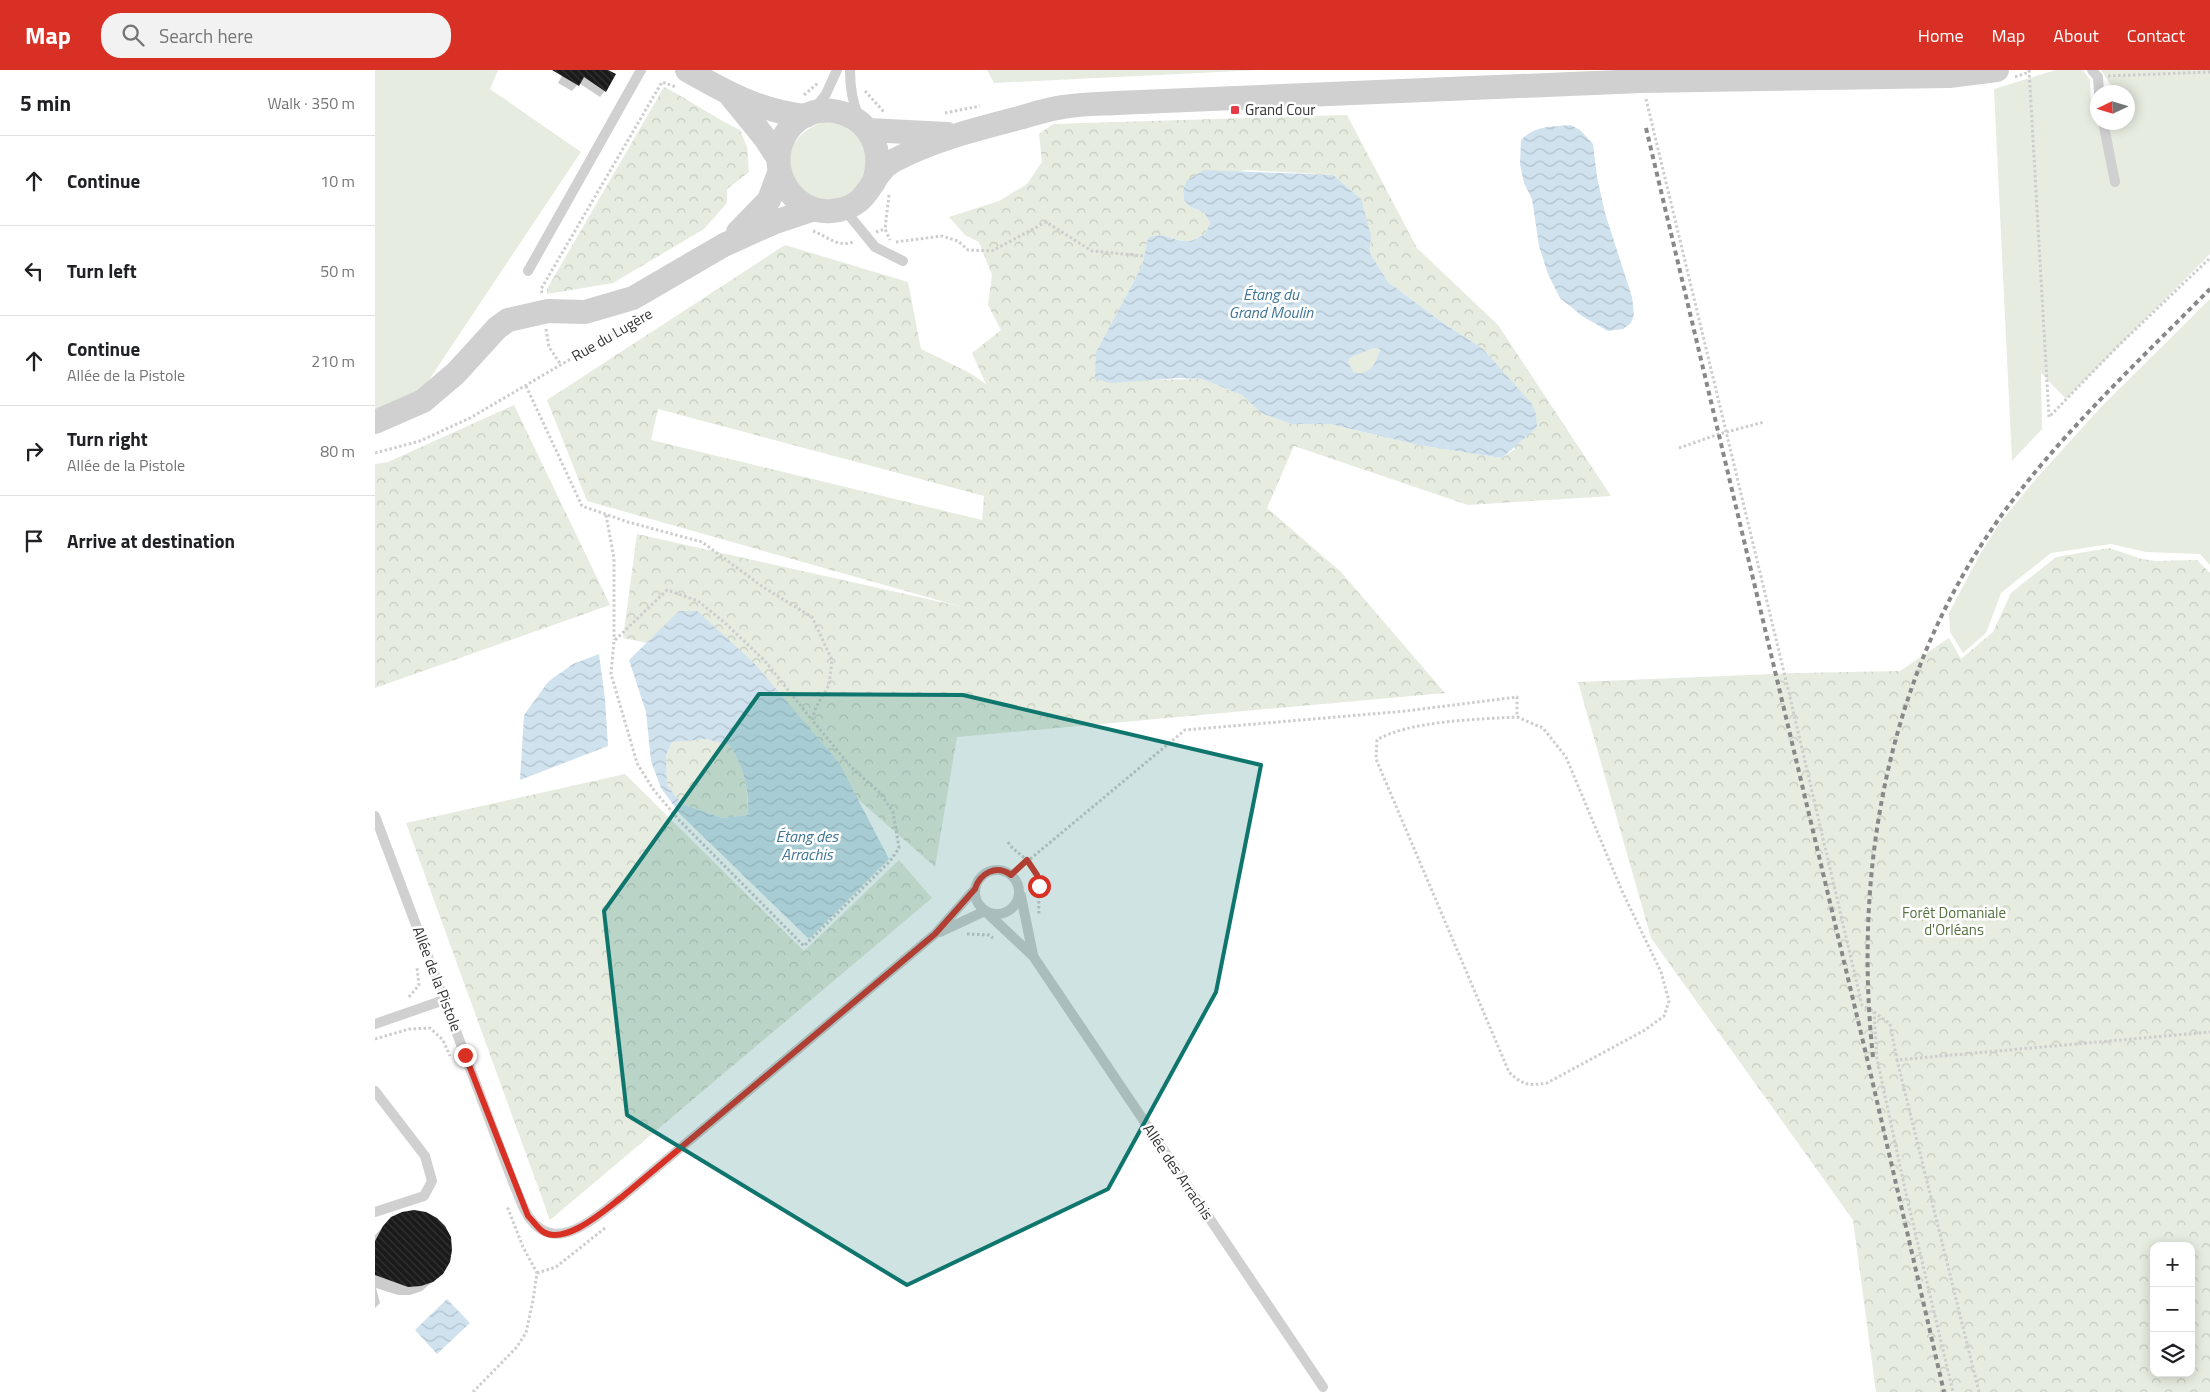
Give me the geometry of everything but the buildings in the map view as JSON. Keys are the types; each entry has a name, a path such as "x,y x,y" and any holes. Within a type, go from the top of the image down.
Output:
{"street":[{"path":"729,94 765,138 779,165 786,189 799,202 810,220 829,211 844,209 882,187 891,162 959,134 1063,107 1641,81 1886,74 1949,76 1997,70"},
{"path":"685,80 780,112 806,108 838,111 851,116 866,127 875,142 882,187"},
{"path":"779,165 781,144 787,131 806,108"},
{"path":"866,127 959,134"},
{"name":"Rue du Lugère","path":"724,245 769,200 779,165"},
{"name":"Rue du Lugère","path":"375,422 423,400 456,373 497,328 509,320 548,311 585,312 611,306 633,298 724,245 775,222 810,220"}],"lane":[{"path":"528,271 641,70"},
{"path":"806,108 826,94 837,70"},
{"path":"850,70 850,85 855,107 866,127"},
{"path":"2105,130 2115,182"},
{"path":"844,209 875,247 903,261"},
{"name":"Allée de la Pistole","path":"375,816 528,1216 543,1232 557,1234 577,1230 622,1197 935,934"},
{"path":"1000,870 1011,875 1017,882 1033,956 985,911 977,901 975,889 977,882 987,872 1000,870"},
{"path":"935,934 975,889"},
{"path":"935,934 985,911 998,915 1011,910 1016,904 1020,891"},
{"name":"Allée des Arrachis","path":"1033,956 1323,1387"},
{"path":"375,1024 444,1000"},
{"path":"375,1091 425,1156 432,1181 423,1196 375,1212"}],"path":[{"path":"2029,70 2049,417 2116,348 2210,258"},
{"path":"2095,73 2210,72"},
{"path":"806,108 815,84 825,79"},
{"path":"543,299 541,289 662,82 685,80"},
{"path":"1641,81 1659,145 1862,1005 1890,1024 1897,1060 1979,1392"},
{"path":"882,187 885,229 890,240 897,242 942,236 958,241 968,250 993,251 1046,222 1093,251 1144,256"},
{"path":"810,220 846,245"},
{"name":"Rue du Lugère","path":"375,453 421,441 471,418 645,316"},
{"path":"545,324 549,347 561,365"},
{"path":"526,386 582,506 702,542 763,587 812,617 832,660 829,685 816,707 812,720"},
{"path":"1679,448 1765,422"},
{"path":"606,514 614,558 614,641 611,674 637,764 653,789 679,820 805,946 890,862 899,848 893,812 881,793 852,768 765,662 724,622 698,601 667,590 614,641"},
{"path":"1011,875 1185,730 1406,711 1517,697 1517,717"},
{"path":"1517,717 1543,728 1566,757 1622,890 1661,972 1669,1001 1664,1016 1645,1030 1547,1082 1531,1086 1519,1082 1509,1072 1376,759 1377,740 1389,732 1421,726 1517,717"},
{"path":"1008,842 1027,860 1037,875 1041,896 1039,906 1040,922 1026,928"},
{"path":"962,934 989,935 1003,945 1015,938"},
{"path":"406,999 412,996 419,985 417,966"},
{"path":"1874,1012 1877,1059 1907,1198 1953,1392"},
{"path":"375,1039 409,1029 431,1028 443,1040 451,1058"},
{"path":"1897,1060 2210,1032"},
{"path":"473,1392 516,1348 526,1333 537,1273 523,1246 505,1202"},
{"path":"537,1273 556,1267 608,1226"}],"highlighted area":[{"path":"759,694 963,695 1261,765 1216,992 1108,1189 907,1285 627,1115 604,911"}],"green space":[{"path":"375,70 498,70 490,89 581,152 421,392 375,409"},
{"path":"987,70 1259,70 994,83"},
{"path":"2056,70 2083,70 2090,80 2090,130 2135,130 2135,85 2110,85 2101,70 2210,70 2210,254 2066,399 2041,373 2042,429 2012,461 1994,89"},
{"path":"664,87 740,130 747,147 749,172 727,189 727,203 704,229 613,283 547,294 547,289"},
{"path":"1347,115 1417,248 1498,325 1611,496 1468,505 1294,446 1267,508 1341,572 1445,693 957,737 935,867 691,652 623,638 637,534 959,606 587,501 547,400 785,245 908,282 921,349 970,373 986,384 972,353 1001,330 988,305 992,275 979,242 965,235 949,217 999,201 1027,184 1042,162 1039,134 1053,124","holes":["1248,170 1333,175 1371,236 1370,253 1388,282 1446,325 1482,348 1515,449 1502,458 1418,445 1330,424 1291,424 1261,413 1242,395 1202,379 1146,380 1096,352 1142,266 1148,238 1159,235 1190,241 1205,234 1210,223 1204,212 1190,207 1184,200 1183,190 1186,181","658,409 984,496 982,520 651,440"]},
{"path":"824,122 841,125 854,132 863,144 865,152 865,177 848,194 834,200 819,199 804,192 798,185 790,167 791,150 795,142 808,130"},
{"path":"2210,299 2210,565 2200,554 2146,552 2111,544 2051,553 2001,593 1986,633 1963,653 1950,632 1949,613 1979,556 1999,524 2035,480 2102,406"},
{"path":"1374,348 1380,349 1373,368 1361,374 1354,374 1348,362 1351,357"},
{"path":"514,405 610,605 375,688 375,464 388,462"},
{"name":"Forêt Domaniale d'Orléans","path":"2109,548 2142,559 2156,561 2197,560 2210,573 2210,1392 1876,1392 1853,1220 1651,938 1578,682 1900,671 1949,638 1961,659 1993,632 2011,593 2056,557"},
{"path":"706,739 730,745 745,779 748,815 722,818 682,804 667,785 666,755 672,742"},
{"path":"625,774 804,951 899,860 932,898 550,1220 406,823"}],"water":[{"path":"1571,125 1580,130 1593,144 1597,177 1605,213 1632,297 1634,314 1631,323 1623,329 1608,331 1582,316 1560,298 1548,274 1539,246 1532,199 1524,183 1520,164 1521,140 1538,129"},
{"name":"Étang du Grand Moulin","path":"1204,170 1333,175 1361,199 1371,236 1370,253 1388,282 1446,325 1482,348 1532,404 1536,414 1537,427 1502,458 1418,445 1330,424 1291,424 1261,413 1242,395 1202,379 1178,378 1112,383 1095,379 1096,352 1142,266 1148,238 1159,235 1190,241 1205,234 1210,223 1204,212 1190,207 1184,200 1183,190 1186,181","holes":["1374,348 1380,349 1376,360 1369,370 1354,373 1348,362 1351,357"]},
{"name":"Étang des Arrachis","path":"679,611 697,611 754,663 839,763 889,859 809,939 680,814 661,788 651,761 646,712 629,660","holes":["706,739 730,745 745,779 748,796 748,815 722,818 682,804 667,785 666,755 672,742"]},
{"path":"599,654 605,699 608,746 520,780 524,715 548,682 573,664"},
{"path":"447,1299 470,1323 437,1354 415,1330"}],"railway":[{"path":"1646,128 1870,1071 1944,1392"},
{"path":"1873,1057 1868,987 1868,917 1874,848 1886,779 1904,711 1928,646 1959,583 1996,523 2019,492 2044,461 2098,402 2210,289"}],"place":[{"name":"Grand Cour","path":"1235,110"}],"route":[{"path":"465,1055 514,1185 528,1216 543,1232 557,1234 577,1230 622,1197 935,934 975,889 977,882 987,872 1000,870 1011,875 1027,860 1037,875 1039,886"}]}
